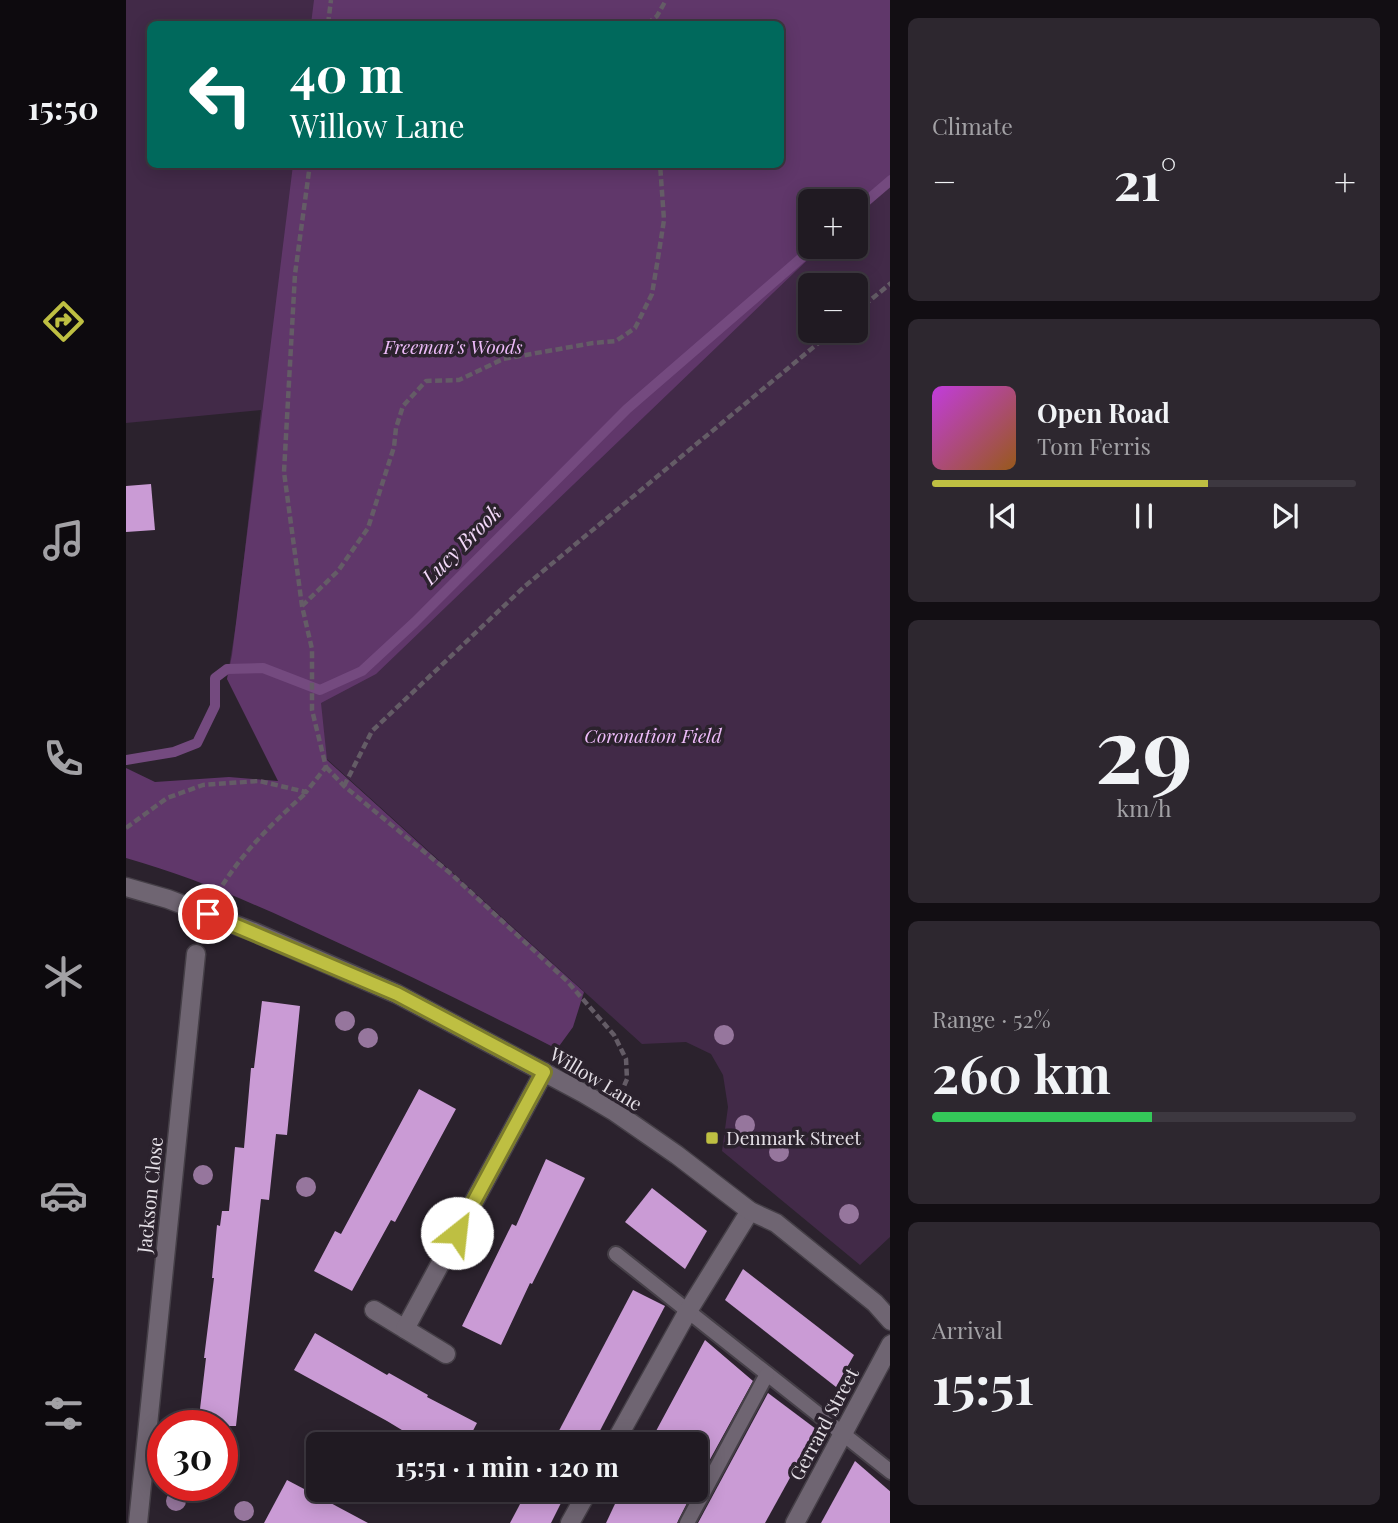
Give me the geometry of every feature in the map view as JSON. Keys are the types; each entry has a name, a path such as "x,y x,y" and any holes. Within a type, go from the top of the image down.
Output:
{"street":[{"name":"Willow Lane","path":"126,887 168,899 254,932 397,994 615,1112 750,1211 776,1223 875,1303 890,1320"},
{"name":"Jackson Close","path":"138,1523 196,954"},
{"path":"405,1329 544,1072"},
{"path":"621,1432 688,1311 750,1211"},
{"path":"374,1310 446,1354"},
{"name":"Gerrard Street","path":"795,1523 890,1346"},
{"path":"570,1523 582,1502"}],"lane":[{"path":"616,1254 890,1471"},
{"path":"687,1523 767,1374"}],"path":[{"path":"328,21 331,0"},
{"path":"651,21 657,16 666,0"},
{"path":"309,168 295,274 284,472 302,606 312,649 312,710 326,767 344,786 460,882 567,981 614,1035 626,1059 627,1079 615,1112"},
{"path":"302,606 338,572 368,528 394,447 396,428 403,406 426,381 459,380 503,359 616,341 635,328 652,294 658,258 664,220 660,168"},
{"path":"868,302 890,284"},
{"path":"344,786 372,731 515,595 819,343"},
{"path":"216,897 236,864 275,820 306,792 326,767"},
{"path":"126,828 167,798 203,785 259,781 306,792"}],"green space":[{"name":"Coronation Field","path":"126,0 890,0 890,1237 860,1265 722,1151 728,1107 723,1075 711,1054 686,1042 642,1044 328,760 227,679 237,618 261,410 126,423"},
{"name":"Freeman's Woods","path":"314,0 890,0 890,180 868,202 868,189 798,189 798,259 808,259 376,674 321,703 327,760 584,992 573,1027 557,1049 280,916 204,884 126,858 126,768 155,782 229,777 278,781 227,679 293,168 784,168 784,21 311,21"}],"building":[{"path":"151,484 155,530 126,532 126,486"},
{"path":"262,1001 300,1006 287,1135 276,1134 269,1200 261,1199 238,1410 200,1410 217,1225 220,1226 222,1211 229,1211 235,1147 244,1148 251,1068 254,1068"},
{"path":"419,1089 456,1109 395,1222 391,1220 352,1291 314,1271 335,1231 341,1234"},
{"path":"546,1159 585,1178 501,1345 462,1326 512,1224 516,1226"},
{"path":"652,1188 707,1231 685,1269 625,1222"},
{"path":"743,1269 854,1355 836,1387 725,1300"},
{"path":"633,1290 665,1306 599,1432 558,1432"},
{"path":"315,1333 477,1423 472,1432 405,1432 294,1370"},
{"path":"705,1340 753,1381 708,1463 708,1432 655,1432"},
{"path":"768,1393 816,1429 807,1447 765,1523 698,1523"},
{"path":"855,1461 890,1491 890,1523 821,1523"},
{"path":"287,1480 306,1490 306,1502 329,1502 368,1523 264,1523"},
{"path":"521,1502 562,1502 551,1523 510,1523"},
{"path":"616,1502 688,1502 677,1523 606,1523"}],"waterway":[{"name":"Lucy Brook","path":"868,200 890,181"},
{"name":"Lucy Brook","path":"126,760 174,752 197,743 215,706 215,678 227,669 263,668 320,690 362,671 415,622 627,409 800,259"}],"place":[{"name":"Denmark Street","path":"712,1138"}],"route":[{"path":"208,914 397,994 544,1072 457,1233"}]}
